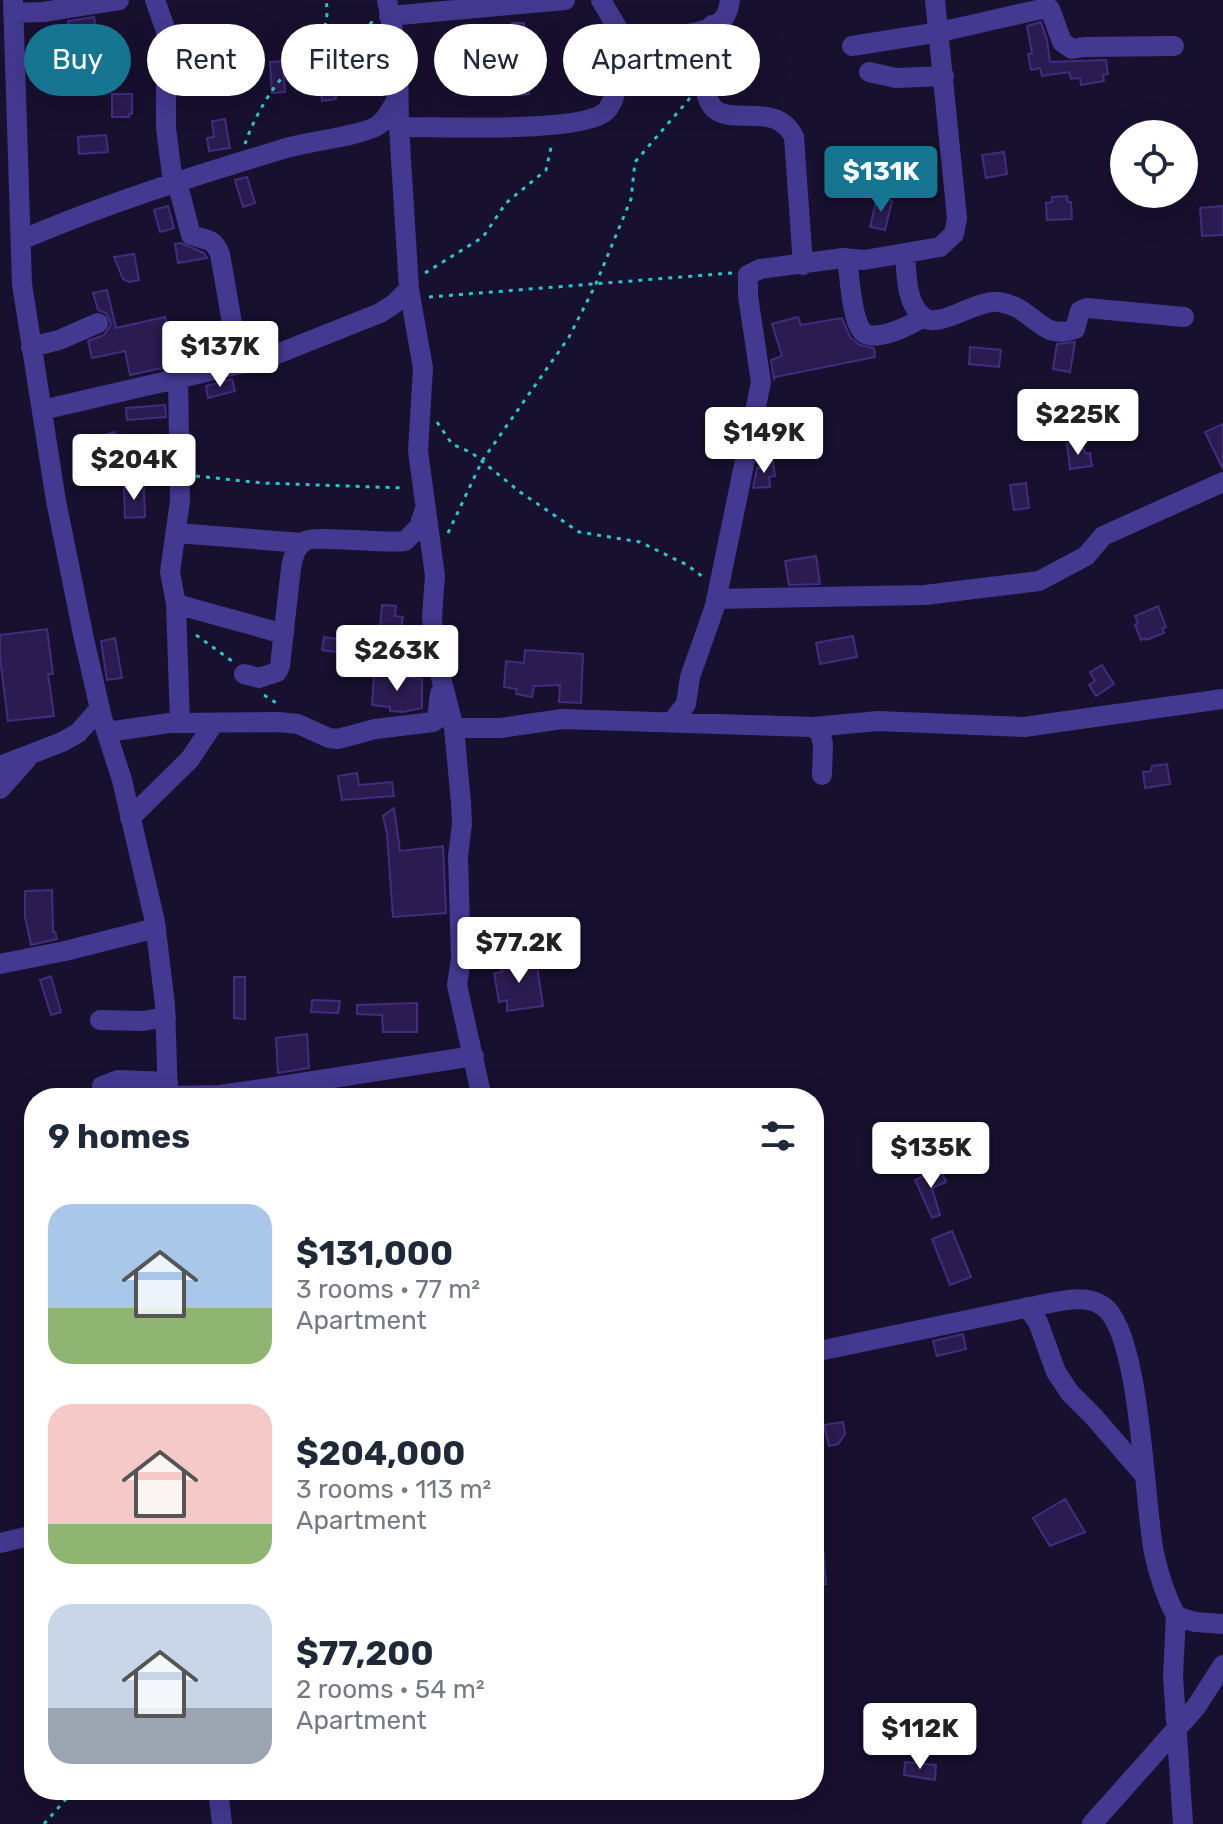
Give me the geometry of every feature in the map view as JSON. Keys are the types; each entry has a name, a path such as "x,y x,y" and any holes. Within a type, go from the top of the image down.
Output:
{"street":[{"path":"119,0 43,12 13,6 22,284 56,501 100,708 122,780 156,928 166,1017 168,1088"},
{"path":"155,0 166,31 166,128 175,182 191,235 210,238 220,254 235,340 233,365"},
{"path":"480,1088 457,985 461,959 458,856 462,824 454,728 440,684 434,651 432,616 435,576 418,451 423,368 410,290 399,127 398,58 385,11 565,0"},
{"path":"601,0 615,24"},
{"path":"715,24 728,11 730,0"},
{"path":"672,722 686,704 690,677 717,594 761,382 746,279 752,272 847,259 864,260 946,244 956,228 935,0"},
{"path":"852,46 1004,19 1061,0"},
{"path":"1039,9 1050,9 1062,42 1072,49 1174,46"},
{"path":"869,72 896,78 944,76"},
{"path":"399,127 494,128 583,122 603,115 612,96"},
{"path":"705,96 708,105 715,111 778,119 789,126 794,137 803,265"},
{"path":"21,240 175,182 294,146 373,128 385,120 399,97"},
{"path":"905,253 909,296 923,317"},
{"path":"847,259 860,329 872,336 904,328 923,317 939,320 969,307 996,302 1027,312 1053,333 1075,329 1080,311 1087,308 1184,317"},
{"path":"42,410 267,358 380,313 410,290"},
{"path":"31,347 59,340 98,323"},
{"path":"178,378 181,475 177,533 170,572 176,612 180,723"},
{"path":"717,594 925,595 1039,581 1086,556 1103,536 1223,482"},
{"path":"244,674 259,678 277,672 283,655 291,568 294,554 302,543 312,538 405,541 419,527 424,497"},
{"path":"177,533 302,543"},
{"path":"176,612 284,634"},
{"path":"107,732 180,723 298,724 338,739 375,729 436,721 440,684"},
{"path":"454,728 501,728 562,719 813,727 878,721 1024,727 1223,699"},
{"path":"0,766 78,733 100,708"},
{"path":"130,818 190,759 214,723"},
{"path":"813,727 820,733 823,744 822,775"},
{"path":"0,789 34,752"},
{"path":"0,964 156,928"},
{"path":"100,1020 143,1021 166,1017"},
{"path":"270,1088 474,1056"},
{"path":"102,1086 118,1080 151,1088"},
{"path":"824,1350 1027,1307 1075,1300 1092,1301 1105,1307 1116,1321 1123,1336 1132,1380 1154,1551 1164,1593 1176,1616 1173,1676 1183,1824"},
{"path":"1027,1307 1038,1322 1056,1372 1070,1393 1145,1476"},
{"path":"0,1543 24,1537"},
{"path":"1176,1616 1195,1622 1223,1624"},
{"path":"1092,1824 1196,1707 1223,1665"},
{"path":"219,1800 222,1824"}],"path":[{"path":"326,0 326,24"},
{"path":"238,162 251,126 281,81"},
{"path":"446,539 482,461 569,337 595,286 631,199 635,162 691,96"},
{"path":"410,290 483,237 506,203 546,170 553,136 564,123"},
{"path":"410,290 595,286 752,272"},
{"path":"422,400 452,444 482,461 520,492 579,532 640,542 687,565 717,594"},
{"path":"181,475 424,497"},
{"path":"176,612 229,658 262,694 284,707"},
{"path":"44,1824 65,1800"}],"building":[{"path":"94,17 95,24 68,24 68,21"},
{"path":"1041,22 1050,62 1106,60 1108,74 1103,75 1104,81 1081,85 1080,78 1071,79 1069,72 1042,76 1040,68 1031,70 1028,54 1032,54 1027,26"},
{"path":"281,61 281,92 272,93 270,62"},
{"path":"132,94 132,114 129,117 112,117 112,96"},
{"path":"321,96 336,96 336,99 322,101"},
{"path":"225,119 230,148 209,151 207,138 214,137 212,121"},
{"path":"106,135 108,152 79,154 78,137"},
{"path":"1004,152 1007,174 986,178 982,155"},
{"path":"844,157 864,157 865,192 845,192"},
{"path":"247,177 255,203 243,207 235,180"},
{"path":"1067,196 1068,202 1071,202 1072,219 1047,220 1046,203 1052,202 1052,197"},
{"path":"877,197 892,201 885,230 870,227"},
{"path":"168,206 174,228 160,232 154,210"},
{"path":"1223,206 1223,235 1202,236 1200,208"},
{"path":"181,243 204,253 207,258 178,263 175,244"},
{"path":"134,254 139,280 129,282 123,279 114,257"},
{"path":"107,290 116,328 165,317 176,365 130,375 125,351 92,358 88,341 104,335 111,324 106,313 98,310 93,293"},
{"path":"798,317 801,325 842,318 850,337 860,345 874,348 875,357 775,377 774,380 771,360 782,356 772,324"},
{"path":"1075,342 1070,372 1053,369 1057,344"},
{"path":"970,347 1001,350 999,367 969,364"},
{"path":"232,379 235,391 208,398 206,386"},
{"path":"165,405 166,417 127,420 126,408"},
{"path":"1223,424 1223,469 1205,432"},
{"path":"115,432 126,470 114,473 104,435"},
{"path":"1079,443 1080,450 1090,453 1092,466 1070,469 1067,444"},
{"path":"773,462 775,476 769,477 770,487 753,488 757,468 762,468 761,463"},
{"path":"1026,483 1029,508 1014,510 1010,485"},
{"path":"144,487 145,517 125,518 124,488"},
{"path":"816,556 820,584 789,585 785,561"},
{"path":"382,605 396,606 395,616 403,617 401,629 380,627"},
{"path":"1158,606 1166,627 1162,629 1164,633 1141,640 1135,616"},
{"path":"47,629 53,674 48,674 54,716 8,721 0,635"},
{"path":"853,636 857,657 820,664 816,643"},
{"path":"324,637 350,641 348,654 322,650"},
{"path":"115,638 122,678 107,680 101,641"},
{"path":"525,650 583,654 581,703 559,702 560,685 534,686 532,697 516,694 517,689 504,687 506,661 524,663"},
{"path":"1102,665 1114,684 1096,696 1089,685 1095,681 1090,672"},
{"path":"374,673 422,679 422,708 403,712 372,705"},
{"path":"1167,764 1170,784 1145,788 1143,772 1151,771 1152,766"},
{"path":"357,773 359,785 392,782 394,796 342,800 338,776"},
{"path":"394,808 400,851 443,846 446,913 393,917 383,816"},
{"path":"52,890 53,932 57,939 31,945 25,917 25,891"},
{"path":"536,959 543,1006 507,1011 507,1000 499,1002 494,973 502,972 501,965"},
{"path":"51,976 61,1012 51,1015 40,980"},
{"path":"234,977 245,977 245,1019 234,1018"},
{"path":"312,1000 340,1001 338,1013 311,1012"},
{"path":"417,1003 417,1032 383,1032 382,1015 357,1014 357,1005"},
{"path":"307,1034 309,1068 278,1073 276,1038"},
{"path":"940,1168 946,1182 932,1188 940,1215 932,1218 915,1180"},
{"path":"952,1231 971,1277 950,1285 932,1239"},
{"path":"963,1334 966,1349 937,1356 933,1341"},
{"path":"843,1422 845,1434 838,1444 829,1446 824,1425"},
{"path":"1065,1499 1085,1532 1050,1546 1033,1518"},
{"path":"905,1762 936,1765 935,1780 904,1775"}]}
